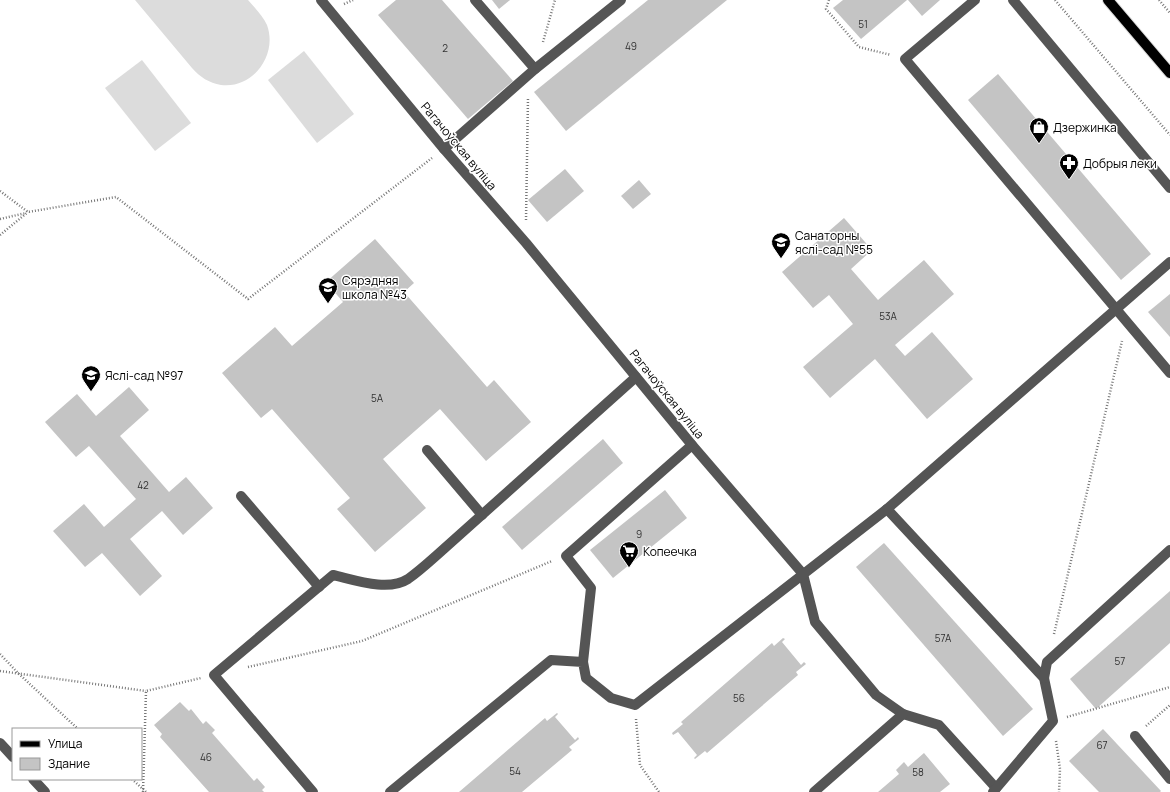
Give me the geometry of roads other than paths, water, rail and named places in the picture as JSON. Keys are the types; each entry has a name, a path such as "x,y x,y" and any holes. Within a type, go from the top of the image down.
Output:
{"main road":[{"path":"1108,0 1170,73"}],"street":[{"name":"Рагачоўская вуліца","path":"321,0 444,149 526,243 692,445 803,574 815,622 876,695 903,714 939,725 995,790"},
{"path":"475,0 535,69"},
{"path":"444,149 535,69 621,0"},
{"path":"975,0 905,59 1170,373"},
{"path":"1013,0 1170,188"},
{"path":"692,445 566,556 591,588 583,662 586,678 611,698 635,705 887,509 1170,262"},
{"path":"313,792 214,675 333,575 378,585 397,584 407,579 437,555 636,377"},
{"path":"427,450 482,515"},
{"path":"241,496 319,587"},
{"path":"887,509 1044,678"},
{"path":"995,790 1053,721 1044,678 1047,662 1170,550"},
{"path":"390,792 551,660 583,662"},
{"path":"814,792 903,714"},
{"path":"1135,736 1170,779"},
{"path":"0,743 12,756"},
{"path":"34,780 45,792"}],"place":[{"name":"Дзержинка","path":"1039,144"},
{"name":"Добрыя леки","path":"1069,180"},
{"name":"Санаторны яслі-сад №55","path":"781,259"},
{"name":"Сярэдняя школа №43","path":"328,304"},
{"name":"Яслі-сад №97","path":"91,392"},
{"name":"Копеечка","path":"629,568"}]}
